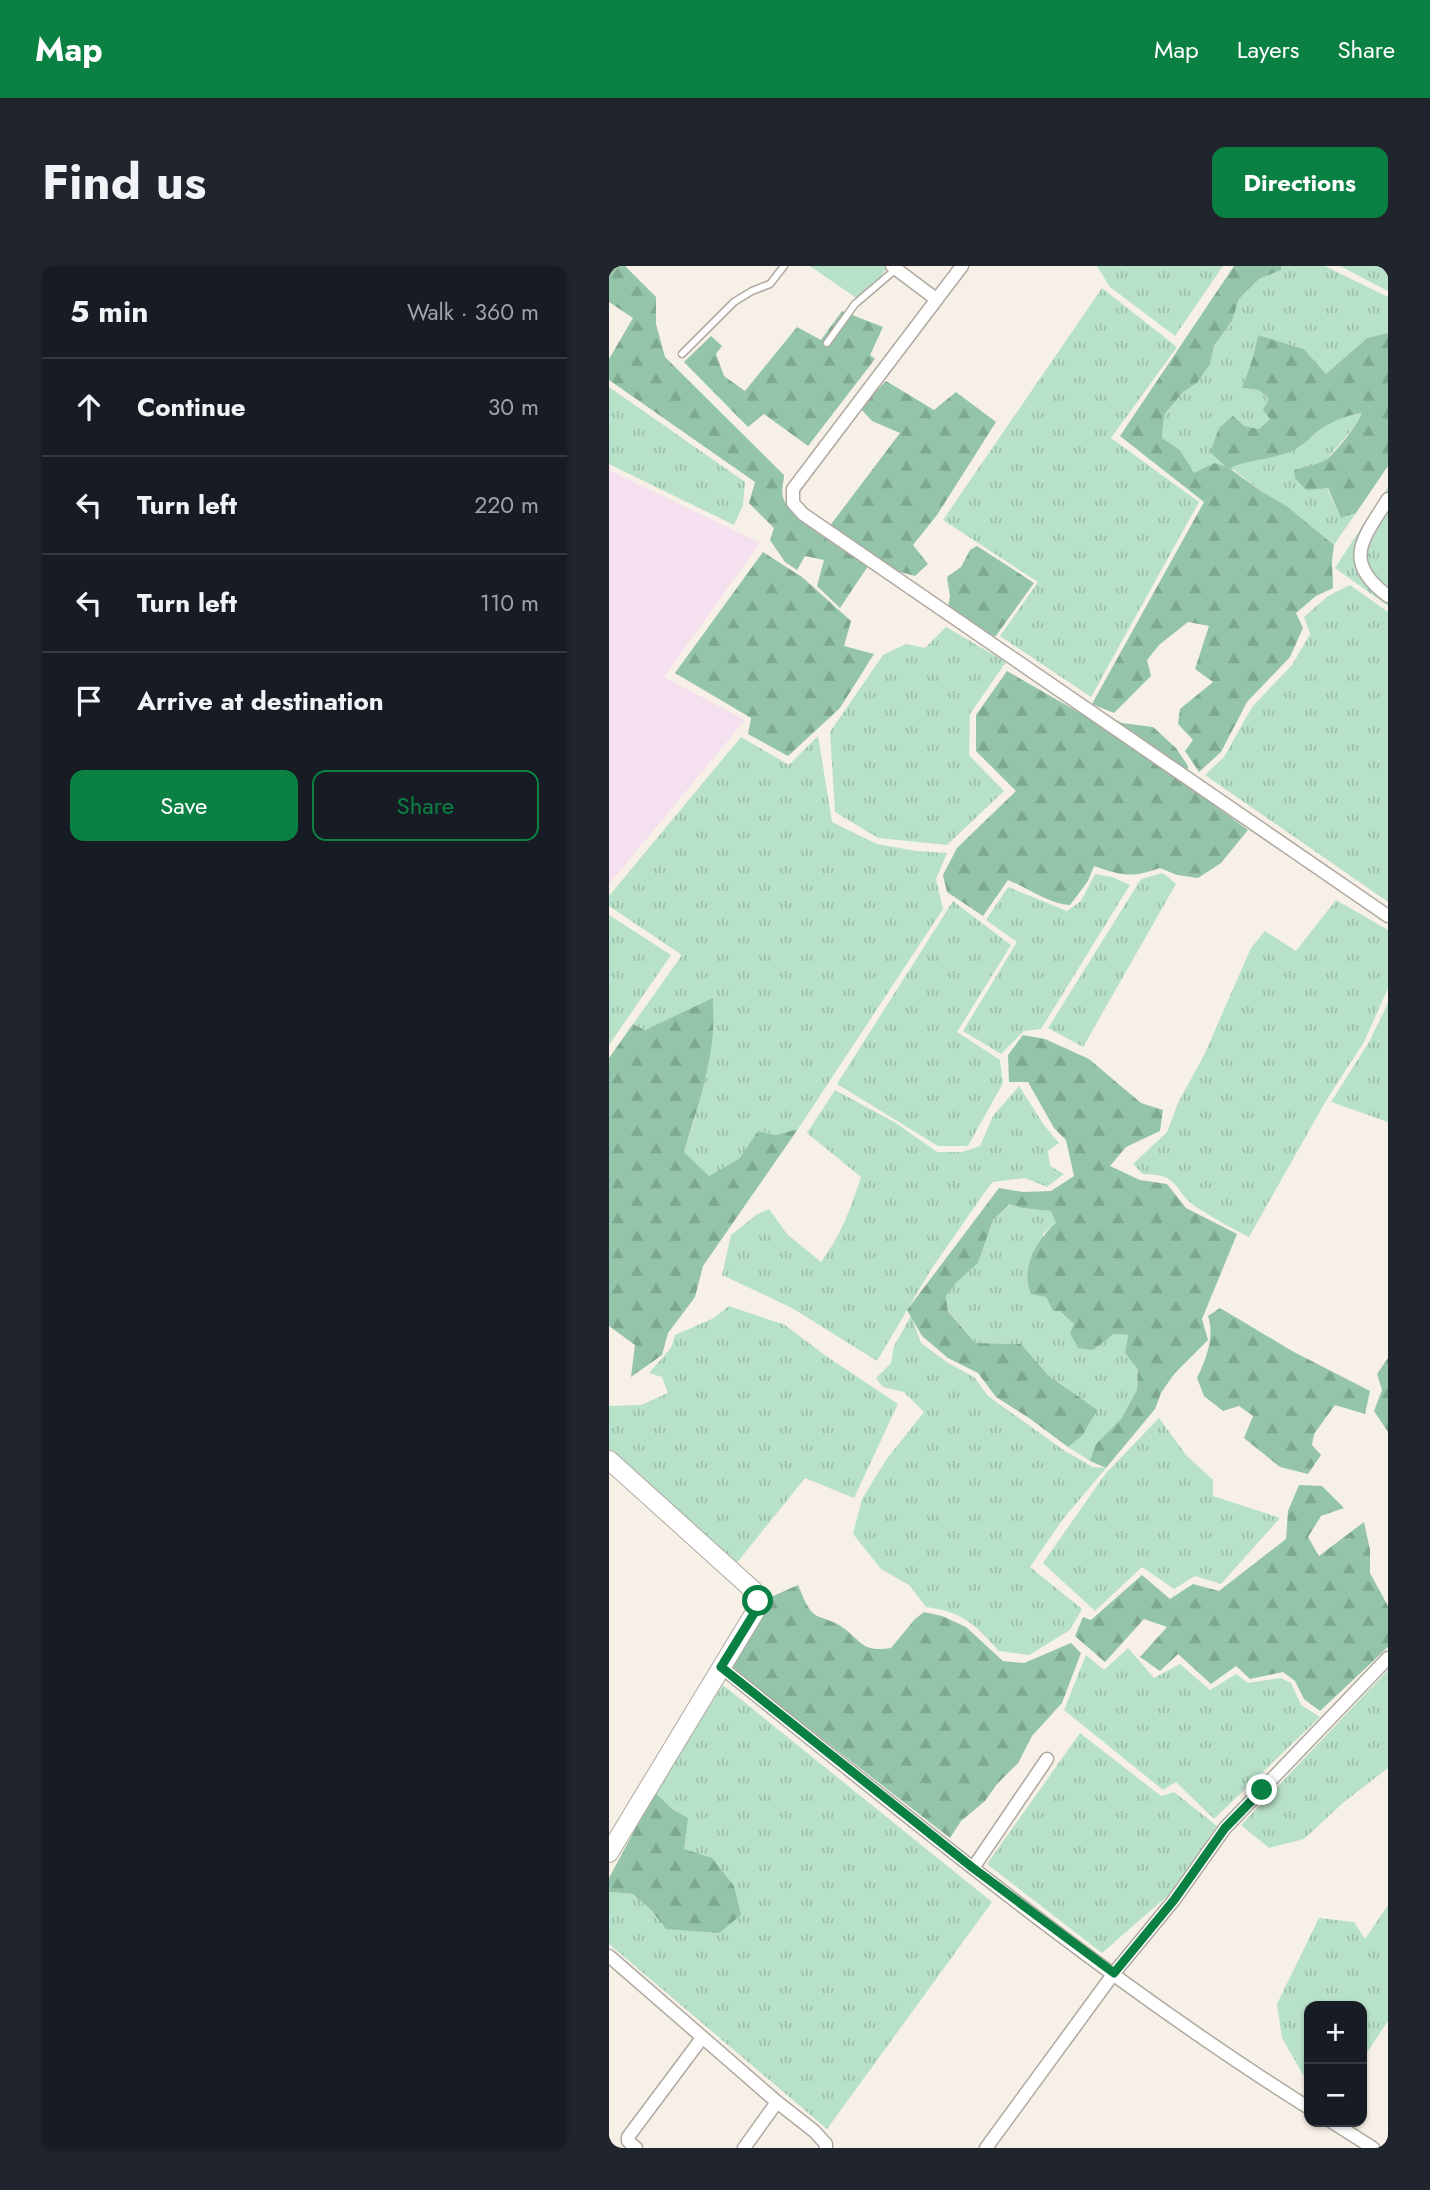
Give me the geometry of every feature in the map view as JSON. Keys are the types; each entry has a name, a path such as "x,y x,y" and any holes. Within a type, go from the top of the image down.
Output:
{"street":[{"path":"962,266 793,489 793,503 803,514 1388,916"},
{"path":"894,268 936,299"},
{"path":"1388,499 1367,533 1359,557 1365,575 1388,596"},
{"path":"609,1460 757,1596 758,1607 609,1853"},
{"path":"986,2148 1114,1973 1174,1900 1225,1828 1388,1658"},
{"path":"721,1667 973,1868 1160,2008 1304,2105"},
{"path":"973,1868 1047,1759"},
{"path":"609,1956 776,2102 819,2136 826,2148"},
{"path":"636,2148 628,2141 628,2137 702,2038"},
{"path":"744,2148 776,2102"},
{"path":"1340,2127 1373,2148"}],"lane":[{"path":"682,354 734,302 752,290 770,284 784,266"},
{"path":"827,343 855,304 894,268"}],"shaded area":[{"path":"609,470 760,543 664,677 745,720 609,884"}],"green space":[{"path":"609,266 625,266 656,297 656,324 665,357 784,475 782,494 795,515 868,566 840,608 817,586 824,560 805,556 797,570 785,562 770,540 774,528 749,503 755,482 609,380 609,359 633,318 609,302"},
{"path":"810,266 884,266 887,268 862,302"},
{"path":"1097,266 1223,266 1175,336 1110,287"},
{"path":"1234,266 1281,266 1281,270 1259,279 1239,299 1232,321 1214,346 1210,364 1197,383 1183,392 1164,415 1162,438 1180,450 1194,473 1215,463 1226,467 1210,452 1219,428 1233,416 1244,426 1259,429 1270,419 1263,410 1269,399 1259,390 1242,388 1258,335 1304,349 1326,374 1367,338 1388,333 1388,466 1356,513 1341,518 1328,488 1306,490 1295,478 1294,470 1327,459 1352,430 1362,413 1332,422 1291,451 1229,468 1288,507 1334,545 1333,588 1316,596 1296,613 1303,628 1290,657 1247,702 1221,752 1199,772 1185,751 1193,740 1178,724 1180,709 1213,682 1195,669 1209,626 1188,622 1159,645 1147,660 1151,676 1114,713 1092,704 1204,502 1120,436"},
{"path":"1281,266 1325,266 1388,297 1388,333 1367,338 1326,374 1304,349 1258,335 1242,388 1259,390 1269,399 1270,419 1259,429 1244,426 1219,428 1211,451 1300,447 1329,423 1363,413 1326,460 1327,488 1341,518 1356,513 1334,545 1288,507 1234,470 1215,463 1194,474 1180,450 1162,438 1164,415 1183,392 1197,383 1210,364 1214,346 1232,321 1239,299 1259,279 1281,270"},
{"path":"1340,266 1388,266 1388,291"},
{"path":"1102,288 1177,347 1111,438 1199,502 1091,697 1000,636 1038,582 943,520"},
{"path":"842,311 883,327 870,355 875,359 808,446 764,414 748,427 684,362 711,336 722,346 716,354 724,376 745,391 797,327 821,340"},
{"path":"886,381 934,410 956,392 996,422 937,515 913,545 928,564 915,576 890,569 829,527 900,433 872,421 860,408"},
{"path":"609,387 745,482 743,505 734,525 609,464"},
{"path":"1388,487 1388,606 1335,568"},
{"path":"977,546 1034,583 995,637 948,607 950,597 947,577 961,567 970,550"},
{"path":"763,552 802,577 851,621 844,646 874,654 840,708 788,756 748,734 751,718 675,673"},
{"path":"1350,585 1388,612 1388,902 1205,775 1224,757 1252,707 1292,665 1310,634 1304,617 1328,596"},
{"path":"946,627 1006,662 970,714 969,755 1004,791 947,845 878,838 835,812 830,732 883,655 906,644 925,648"},
{"path":"1007,671 1080,713 1101,713 1122,723 1153,727 1176,748 1188,766 1185,784 1248,830 1221,863 1198,878 1177,875 1160,868 1127,874 1094,866 1088,881 1070,905 1046,899 1008,880 983,916 947,892 943,875 957,848 1016,791 976,751 976,715"},
{"path":"818,736 832,822 877,844 947,853 936,879 943,909 798,1129 776,1135 758,1131 739,1160 709,1176 684,1152 695,1119 713,999 645,1030 633,1024 682,955 609,906 609,896 741,737 789,765"},
{"path":"1163,873 1176,884 1083,1047 1048,1028 1141,879"},
{"path":"1095,874 1112,877 1130,885 1041,1029 1024,1031 1001,1054 963,1031 1017,942 986,920 1008,887 1067,911 1081,901"},
{"path":"1336,900 1388,930 1388,988 1364,1042 1327,1099 1249,1237 1196,1207 1170,1180 1143,1174 1133,1164 1167,1132 1251,948 1265,931 1296,951"},
{"path":"953,901 1011,945 957,1032 1000,1060 1003,1083 968,1146 938,1146 837,1084"},
{"path":"609,915 671,955 609,1045"},
{"path":"713,998 710,1056 684,1152 709,1176 739,1159 758,1131 776,1135 798,1129 703,1266 695,1297 668,1333 662,1355 631,1377 635,1345 609,1326 609,1058 633,1024 645,1030"},
{"path":"1388,1003 1388,1122 1331,1102 1369,1042"},
{"path":"1023,1035 1045,1039 1089,1059 1141,1103 1163,1110 1160,1131 1126,1147 1110,1166 1140,1180 1167,1184 1186,1208 1237,1234 1202,1319 1208,1340 1174,1374 1161,1393 1155,1409 1106,1468 1090,1461 1096,1444 1121,1419 1137,1390 1138,1370 1125,1353 1128,1335 1114,1334 1093,1350 1078,1348 1070,1333 1074,1324 1060,1311 1053,1311 1046,1297 1031,1294 1028,1284 1029,1265 1037,1246 1056,1223 1051,1211 1010,1204 993,1220 978,1263 946,1296 948,1311 975,1343 1021,1344 1048,1375 1097,1410 1082,1436 1068,1447 996,1397 978,1373 948,1358 922,1336 907,1310 999,1188 1023,1192 1051,1191 1074,1176 1066,1140 1054,1128 1028,1082 1009,1082 1008,1055"},
{"path":"1019,1086 1059,1143 1048,1151 1050,1166 1064,1174 1047,1187 1025,1178 992,1182 932,1268 877,1361 792,1308 722,1275 731,1235 756,1215 769,1209 787,1234 821,1262 834,1242 861,1177 807,1133 835,1090 896,1123 937,1152 962,1152 980,1146 993,1116"},
{"path":"1011,1204 1051,1211 1056,1223 1043,1234 1046,1297 1053,1311 1060,1311 1074,1324 1093,1350 1114,1334 1128,1335 1125,1353 1138,1370 1137,1390 1121,1419 1096,1444 1090,1461 1068,1447 1082,1436 1067,1388 1048,1375 1021,1344 975,1343 948,1310 946,1296 978,1263 993,1220"},
{"path":"729,1306 785,1325 898,1404 854,1498 805,1478 736,1564 679,1516 609,1450 609,1406 641,1405 668,1393 662,1377 649,1373 671,1348 675,1335 714,1318"},
{"path":"1220,1308 1292,1351 1370,1391 1365,1414 1335,1405 1314,1434 1312,1445 1321,1455 1308,1474 1280,1467 1244,1438 1253,1416 1239,1406 1223,1411 1204,1396 1197,1378 1210,1340 1208,1316"},
{"path":"911,1316 921,1343 948,1363 974,1377 988,1396 1065,1451 1093,1467 1106,1468 1063,1519 1030,1567 1082,1609 1070,1630 1029,1655 999,1651 982,1633 959,1616 926,1607 909,1585 881,1569 853,1534 862,1499 886,1460 924,1412 904,1392 883,1387 876,1378 891,1363 894,1346"},
{"path":"1388,1358 1388,1432 1374,1411 1382,1390 1377,1374"},
{"path":"1159,1418 1186,1455 1213,1480 1213,1496 1280,1518 1221,1584 1195,1576 1174,1589 1142,1567 1095,1611 1043,1563 1106,1473"},
{"path":"1299,1485 1322,1486 1344,1508 1321,1516 1308,1537 1319,1556 1364,1522 1370,1550 1370,1573 1388,1606 1388,1647 1320,1711 1304,1699 1295,1681 1283,1672 1250,1679 1236,1666 1211,1684 1178,1654 1160,1671 1140,1657 1167,1627 1144,1619 1105,1662 1075,1636 1083,1617 1091,1620 1142,1575 1170,1599 1193,1584 1219,1591 1286,1539 1288,1511"},
{"path":"798,1585 806,1604 814,1614 836,1623 867,1647 891,1648 924,1612 942,1616 966,1627 1003,1661 1024,1663 1071,1643 1081,1653 1062,1703 1032,1736 1018,1763 985,1801 961,1821 950,1838 731,1668 751,1631 767,1611 771,1597"},
{"path":"1128,1648 1154,1678 1180,1664 1210,1690 1236,1674 1248,1683 1281,1678 1291,1683 1301,1705 1320,1717 1214,1819 1176,1782 1163,1790 1064,1710 1086,1655 1104,1670"},
{"path":"1388,1670 1388,1768 1344,1802 1304,1839 1269,1848 1241,1825"},
{"path":"723,1685 992,1902 827,2129 609,1944 609,1892 633,1894 651,1910 666,1929 684,1849 687,1818 672,1809 655,1792"},
{"path":"1080,1733 1161,1796 1174,1792 1217,1826 1173,1891 1102,1953 987,1864"},
{"path":"655,1792 672,1809 688,1818 684,1849 712,1858 734,1886 741,1915 719,1933 666,1929 651,1910 633,1894 609,1892 609,1878"},
{"path":"1388,1905 1388,2021 1367,2052 1367,2001 1304,2001 1304,2076 1282,2038 1277,2004 1319,1918 1354,1922 1365,1939"}],"route":[{"path":"758,1601 758,1607 721,1667 973,1868 1114,1973 1174,1900 1225,1828 1262,1790"}]}
